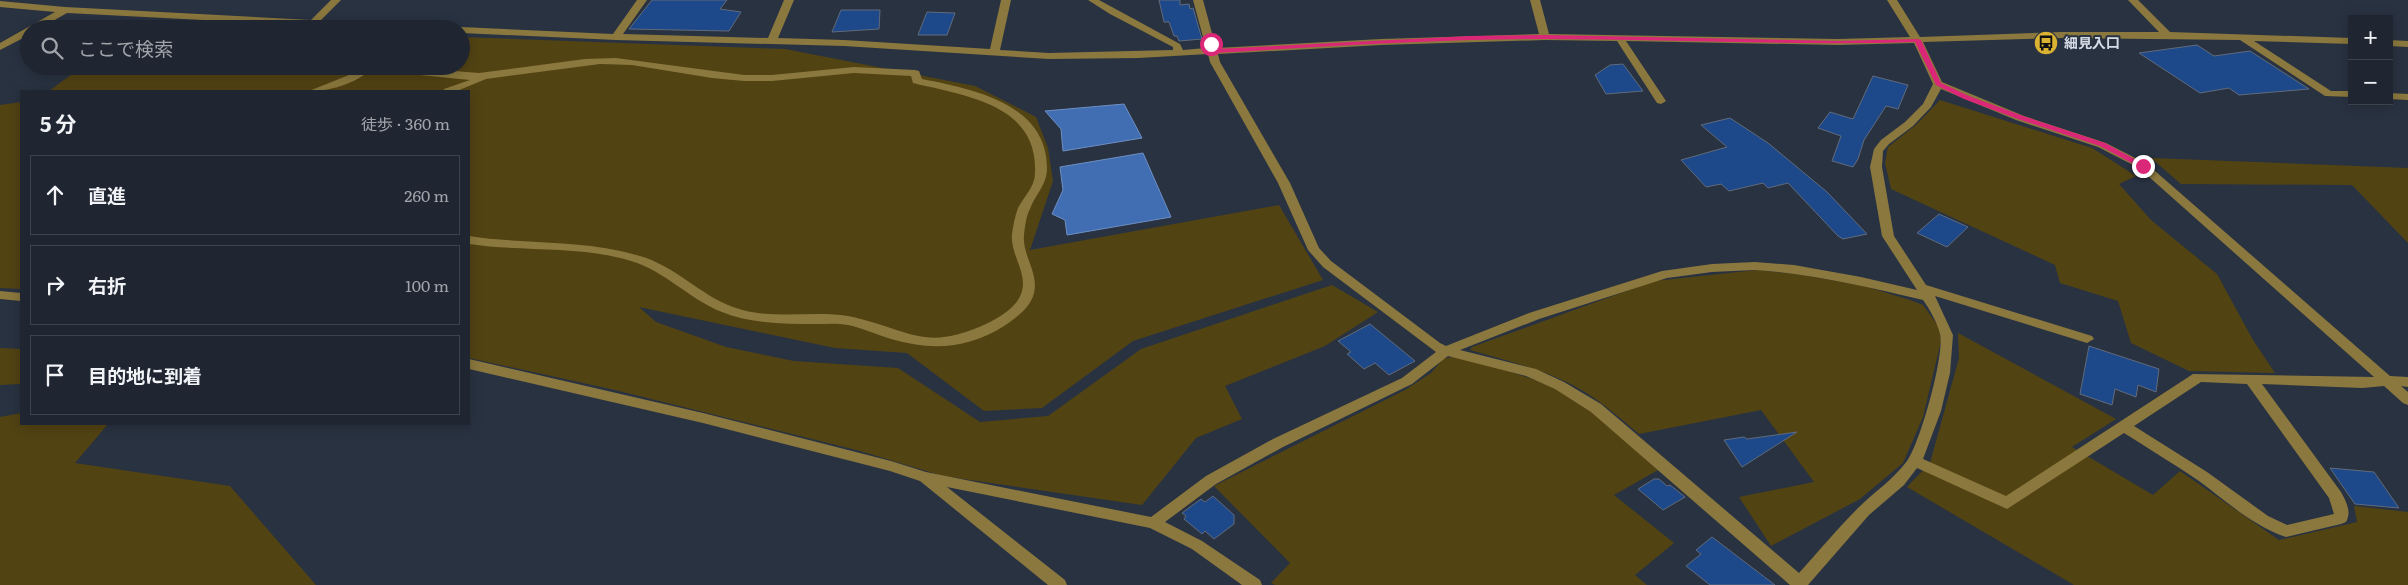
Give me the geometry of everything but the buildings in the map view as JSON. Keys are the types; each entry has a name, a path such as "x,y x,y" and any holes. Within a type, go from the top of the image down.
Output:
{"street":[{"path":"316,20 336,0"},
{"path":"616,37 642,0"},
{"path":"772,40 789,0"},
{"path":"994,54 1006,0"},
{"path":"1093,0 1118,16 1149,29 1177,46 1178,53"},
{"path":"1198,0 1215,62 1284,184 1314,250 1326,264 1446,352 1522,370 1564,387 1596,408 1799,583 1864,511 1899,481 1915,461 1934,411 1943,373 1947,336 1937,311 1926,292 1888,236 1876,167 1878,151 1885,142 1909,124 1927,105 1938,84"},
{"path":"1534,0 1545,37"},
{"path":"1892,0 1918,40 1938,84 1975,101 2102,145 2132,158 2408,400"},
{"path":"2133,0 2167,35"},
{"path":"0,4 65,10 256,20"},
{"path":"48,20 65,10"},
{"path":"470,30 616,37 772,40 994,54 1068,56 1178,53 1381,42 1545,37 1838,42 2061,35 2167,35 2348,41"},
{"path":"0,47 20,36"},
{"path":"2242,37 2329,94 2348,94"},
{"path":"1620,39 1661,101"},
{"path":"2393,43 2408,44"},
{"path":"443,75 491,76 591,62 616,61 678,68 718,77 745,78 854,70 914,73 917,81 963,91 1000,104 1027,125 1035,135 1040,149 1042,163 1041,178 1035,193 1024,209 1017,243 1030,283 1025,298 1015,312 1000,324 983,333 960,340 939,343 921,342 846,320 758,317 731,311 708,302 657,266 617,253 575,245 510,245 470,240"},
{"path":"317,90 355,75"},
{"path":"451,90 491,76"},
{"path":"2393,96 2408,97"},
{"path":"1153,524 1211,480 1278,443 1407,381 1446,352 1534,316 1666,274 1712,268 1755,266 1794,269 1926,292 2087,339"},
{"path":"0,295 20,297"},
{"path":"470,364 703,418 882,464 925,477 1153,524 1197,545 1254,585"},
{"path":"1915,461 2007,503 2198,378 2362,383 2408,382"},
{"path":"2124,426 2202,476 2263,520 2286,531 2341,518 2341,508 2336,496 2252,380"},
{"path":"925,477 1058,585"}],"shaded area":[{"path":"470,37 785,49 975,86 1036,117 1048,148 1053,181 1030,250 1279,205 1323,280 1133,341 1042,408 984,411 907,353 835,348 639,307 656,322 726,347 794,361 898,368 980,422 1048,416 1141,349 1332,285 1378,312 1325,346 1225,386 1242,419 1196,438 1142,505 943,476 860,451 615,390 470,358 470,90 50,90 71,75 470,75"},
{"path":"1940,100 2092,148 2136,176 2119,184 2151,220 2217,274 2253,340 2275,373 2189,371 2131,343 2118,301 2060,283 2055,265 1891,189 1885,163 1888,147 1917,124"},
{"path":"20,102 20,289 0,288 0,105"},
{"path":"2151,158 2408,168 2408,243 2352,185 2181,184"},
{"path":"1757,270 1803,275 1864,286 1923,305 1939,327 1941,341 1923,417 1903,463 1860,499 1771,546 1739,497 1814,482 1761,410 1639,434 1597,400 1563,380 1533,368 1470,350 1472,347 1654,281"},
{"path":"1958,333 2116,419 2072,447 2153,495 2180,471 2279,540 2357,522 2354,506 2408,512 2408,585 2074,585 1907,487 1930,463 1959,358"},
{"path":"0,348 20,349 20,384 0,385"},
{"path":"1455,356 1532,379 1556,389 1584,406 1610,426 1658,470 1614,495 1674,543 1635,575 1647,585 1275,585 1271,583 1290,563 1214,486 1405,390 1431,373 1443,359"},
{"path":"20,413 20,425 107,425 75,463 230,486 316,585 0,585 0,417"}],"water":[{"path":"1124,104 1142,138 1063,151 1061,129 1045,111"},
{"path":"1143,153 1171,217 1067,235 1065,220 1052,214 1063,190 1060,167"}],"place":[{"name":"細見入口","path":"2046,43"}],"route":[{"path":"1211,44 1213,51 1470,38 1545,37 1754,42 1918,40 1938,84 2020,118 2102,145 2132,158 2143,166"}]}
